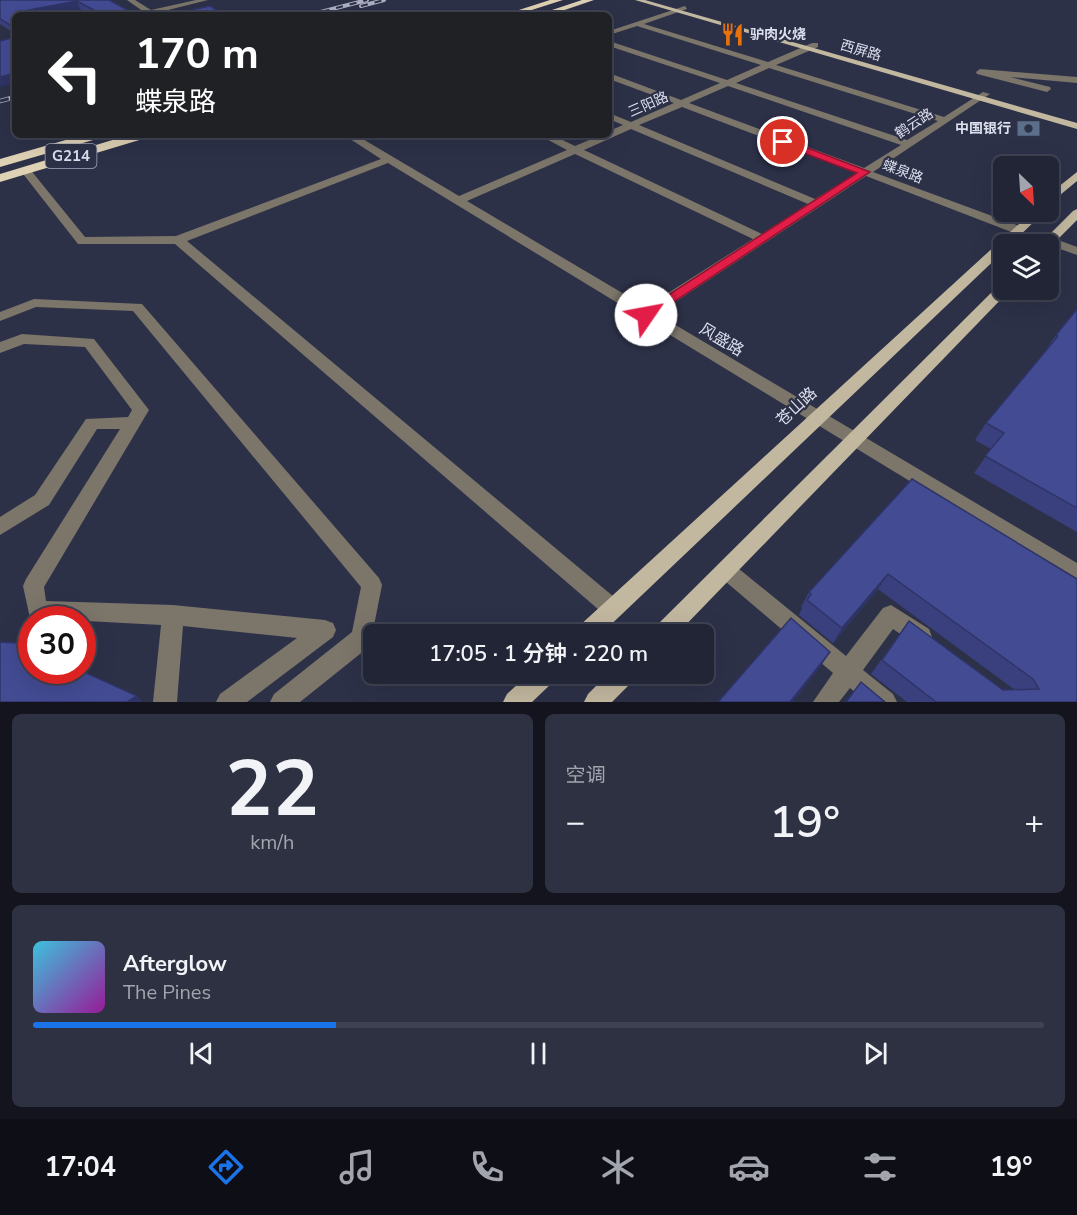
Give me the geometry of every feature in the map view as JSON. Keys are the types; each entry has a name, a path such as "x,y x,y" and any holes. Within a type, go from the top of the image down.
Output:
{"highway":[{"path":"517,12 559,0"},
{"path":"550,12 590,0"},
{"name":"G214","path":"0,163 86,138"},
{"name":"G214","path":"0,178 132,138"}],"main road":[{"name":"西屏路","path":"638,0 681,10 982,96 1077,126"},
{"name":"西屏路","path":"656,0 681,10"},
{"name":"西屏路","path":"982,96 1077,120"},
{"path":"1059,192 1077,175"},
{"path":"1057,234 1077,213"},
{"name":"苍山路","path":"597,624 1027,222"},
{"path":"673,624 993,299"},
{"path":"514,702 534,684"},
{"path":"596,702 614,684"}],"street":[{"path":"130,0 150,12"},
{"path":"160,12 205,0"},
{"path":"612,32 681,10"},
{"path":"637,24 945,120"},
{"path":"612,44 908,144"},
{"name":"三阳路","path":"612,134 811,47"},
{"path":"1047,89 980,72 1077,80"},
{"name":"蝶泉路","path":"612,77 1018,230"},
{"name":"鹤云路","path":"646,315 982,96"},
{"path":"612,117 817,204"},
{"name":"风盛路","path":"354,138 1077,574"},
{"path":"550,138 763,238"},
{"name":"三阳路","path":"458,201 603,138"},
{"path":"25,170 82,241 178,240 389,159"},
{"path":"178,240 613,609"},
{"path":"1059,246 1077,251"},
{"path":"0,317 34,303 137,307 372,585 362,638 282,702"},
{"path":"0,348 22,339 89,342 141,410 33,586 37,611 173,615 325,630 228,702"},
{"path":"0,528 42,500 92,423 133,423"},
{"path":"726,570 885,702"},
{"path":"165,702 173,615"},
{"path":"825,702 891,615 936,648"}],"building":[{"path":"0,0 109,0 131,12 97,12 77,1 12,12 12,26 0,19"},
{"path":"210,6 220,12 188,12 186,11"},
{"path":"12,38 12,74 0,77 0,41"},
{"path":"1077,309 1077,508 985,456 1004,433 986,423 1058,336 1056,335"},
{"path":"912,479 1077,579 1077,702 936,702 882,660 909,621 1003,690 1039,689 1033,679 888,574 842,628 807,600 811,594 809,592"},
{"path":"791,618 830,652 790,702 718,702"},
{"path":"0,642 18,643 18,684 96,684 96,677 137,696 127,702 0,702"},
{"path":"861,682 885,702 846,702"}],"railway":[{"path":"321,12 367,0"},
{"path":"361,6 384,0"},
{"path":"0,101 12,98"}],"place":[{"name":"驴肉火烧","path":"732,34"},
{"name":"中国银行","path":"1029,128"}],"route":[{"path":"646,315 865,172 783,142"}]}
